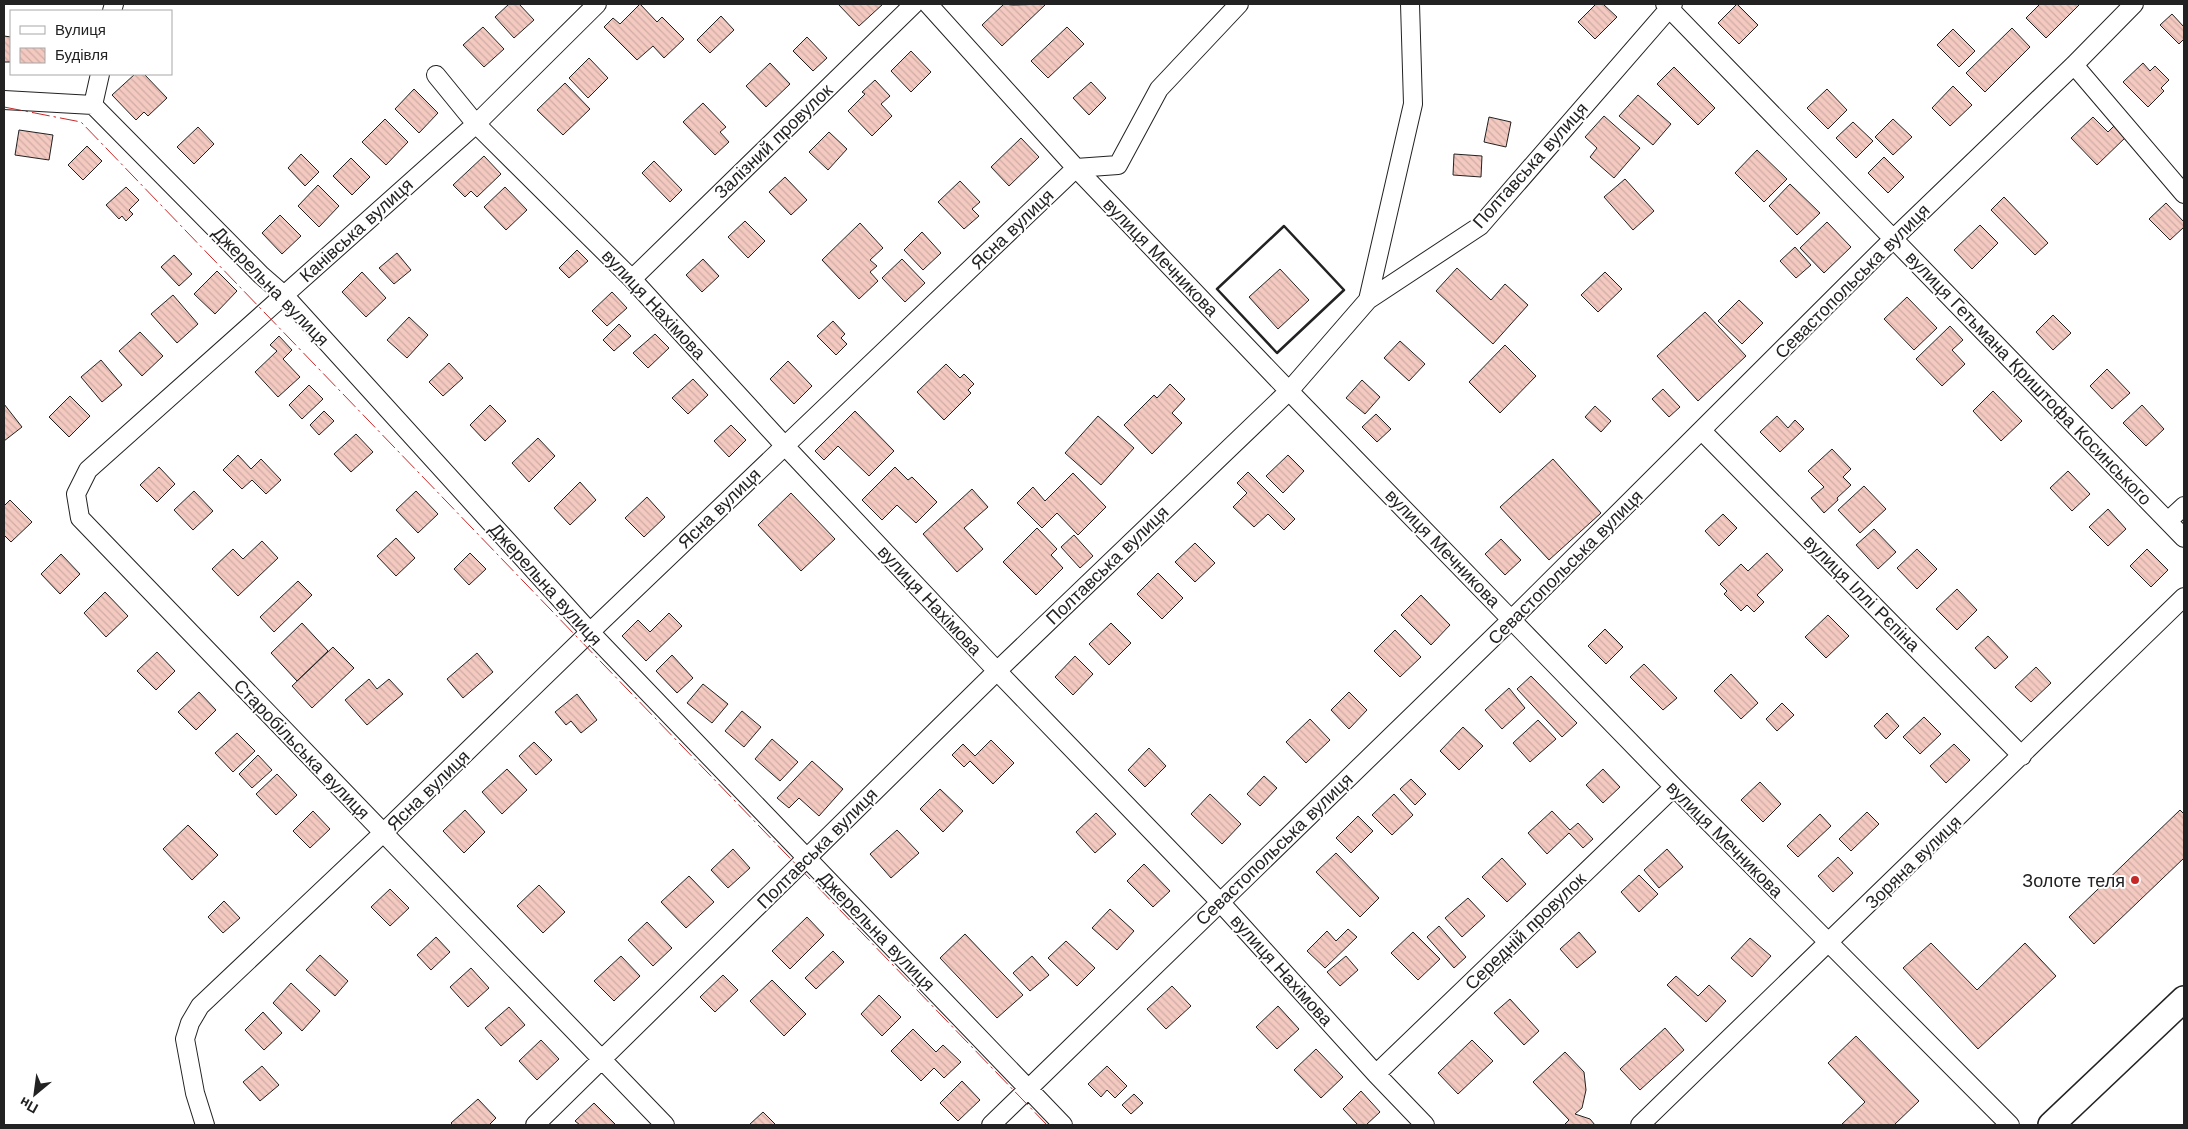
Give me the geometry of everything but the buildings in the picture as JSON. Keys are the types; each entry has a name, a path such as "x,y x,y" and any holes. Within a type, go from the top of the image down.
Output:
{"main road":[{"path":"2051,1125 2184,999"}],"street":[{"name":"Канівська вулиця","path":"88,470 476,124 597,4"},
{"name":"Залізний провулок","path":"632,279 914,4"},
{"name":"вулиця Мечникова","path":"928,4 1076,168 1289,391 1674,787 2010,1125"},
{"path":"1076,168 1118,165 1159,89 1239,4"},
{"path":"1368,300 1412,104 1410,4"},
{"name":"Севастопольська вулиця","path":"991,1125 1512,619 1894,238 2074,66 2134,4"},
{"name":"Полтавська вулиця","path":"535,1125 997,671 1289,391 1368,300 1480,226 1669,5"},
{"name":"вулиця Гетьмана Криштофа Косинського","path":"1669,5 2184,538"},
{"path":"2074,66 2184,194"},
{"path":"4,100 93,105 100,75"},
{"name":"вулиця Нахімова","path":"436,75 476,124 632,279 784,445 997,671 1220,902 1376,1074 1425,1125"},
{"name":"Джерельна вулиця","path":"93,105 261,275 284,295 590,632 1063,1125"},
{"name":"Ясна вулиця","path":"205,1125 196,1093 185,1039 190,1023 200,1006 383,834 784,445 1076,168"},
{"name":"вулиця Іллі Рєпіна","path":"1702,431 2022,756"},
{"name":"Старобільська вулиця","path":"88,470 76,494 80,518 665,1125"},
{"path":"2168,522 2184,506"},
{"name":"Зоряна вулиця","path":"1640,1125 1829,944 2184,597"},
{"name":"Середній провулок","path":"1376,1074 1674,787"}],"wall":[{"path":"1284,226 1344,290 1277,353 1217,289 1284,226"}],"power":[{"path":"4,107 81,122 1047,1125"}],"place":[{"name":"Золоте теля","path":"2135,880"}]}
